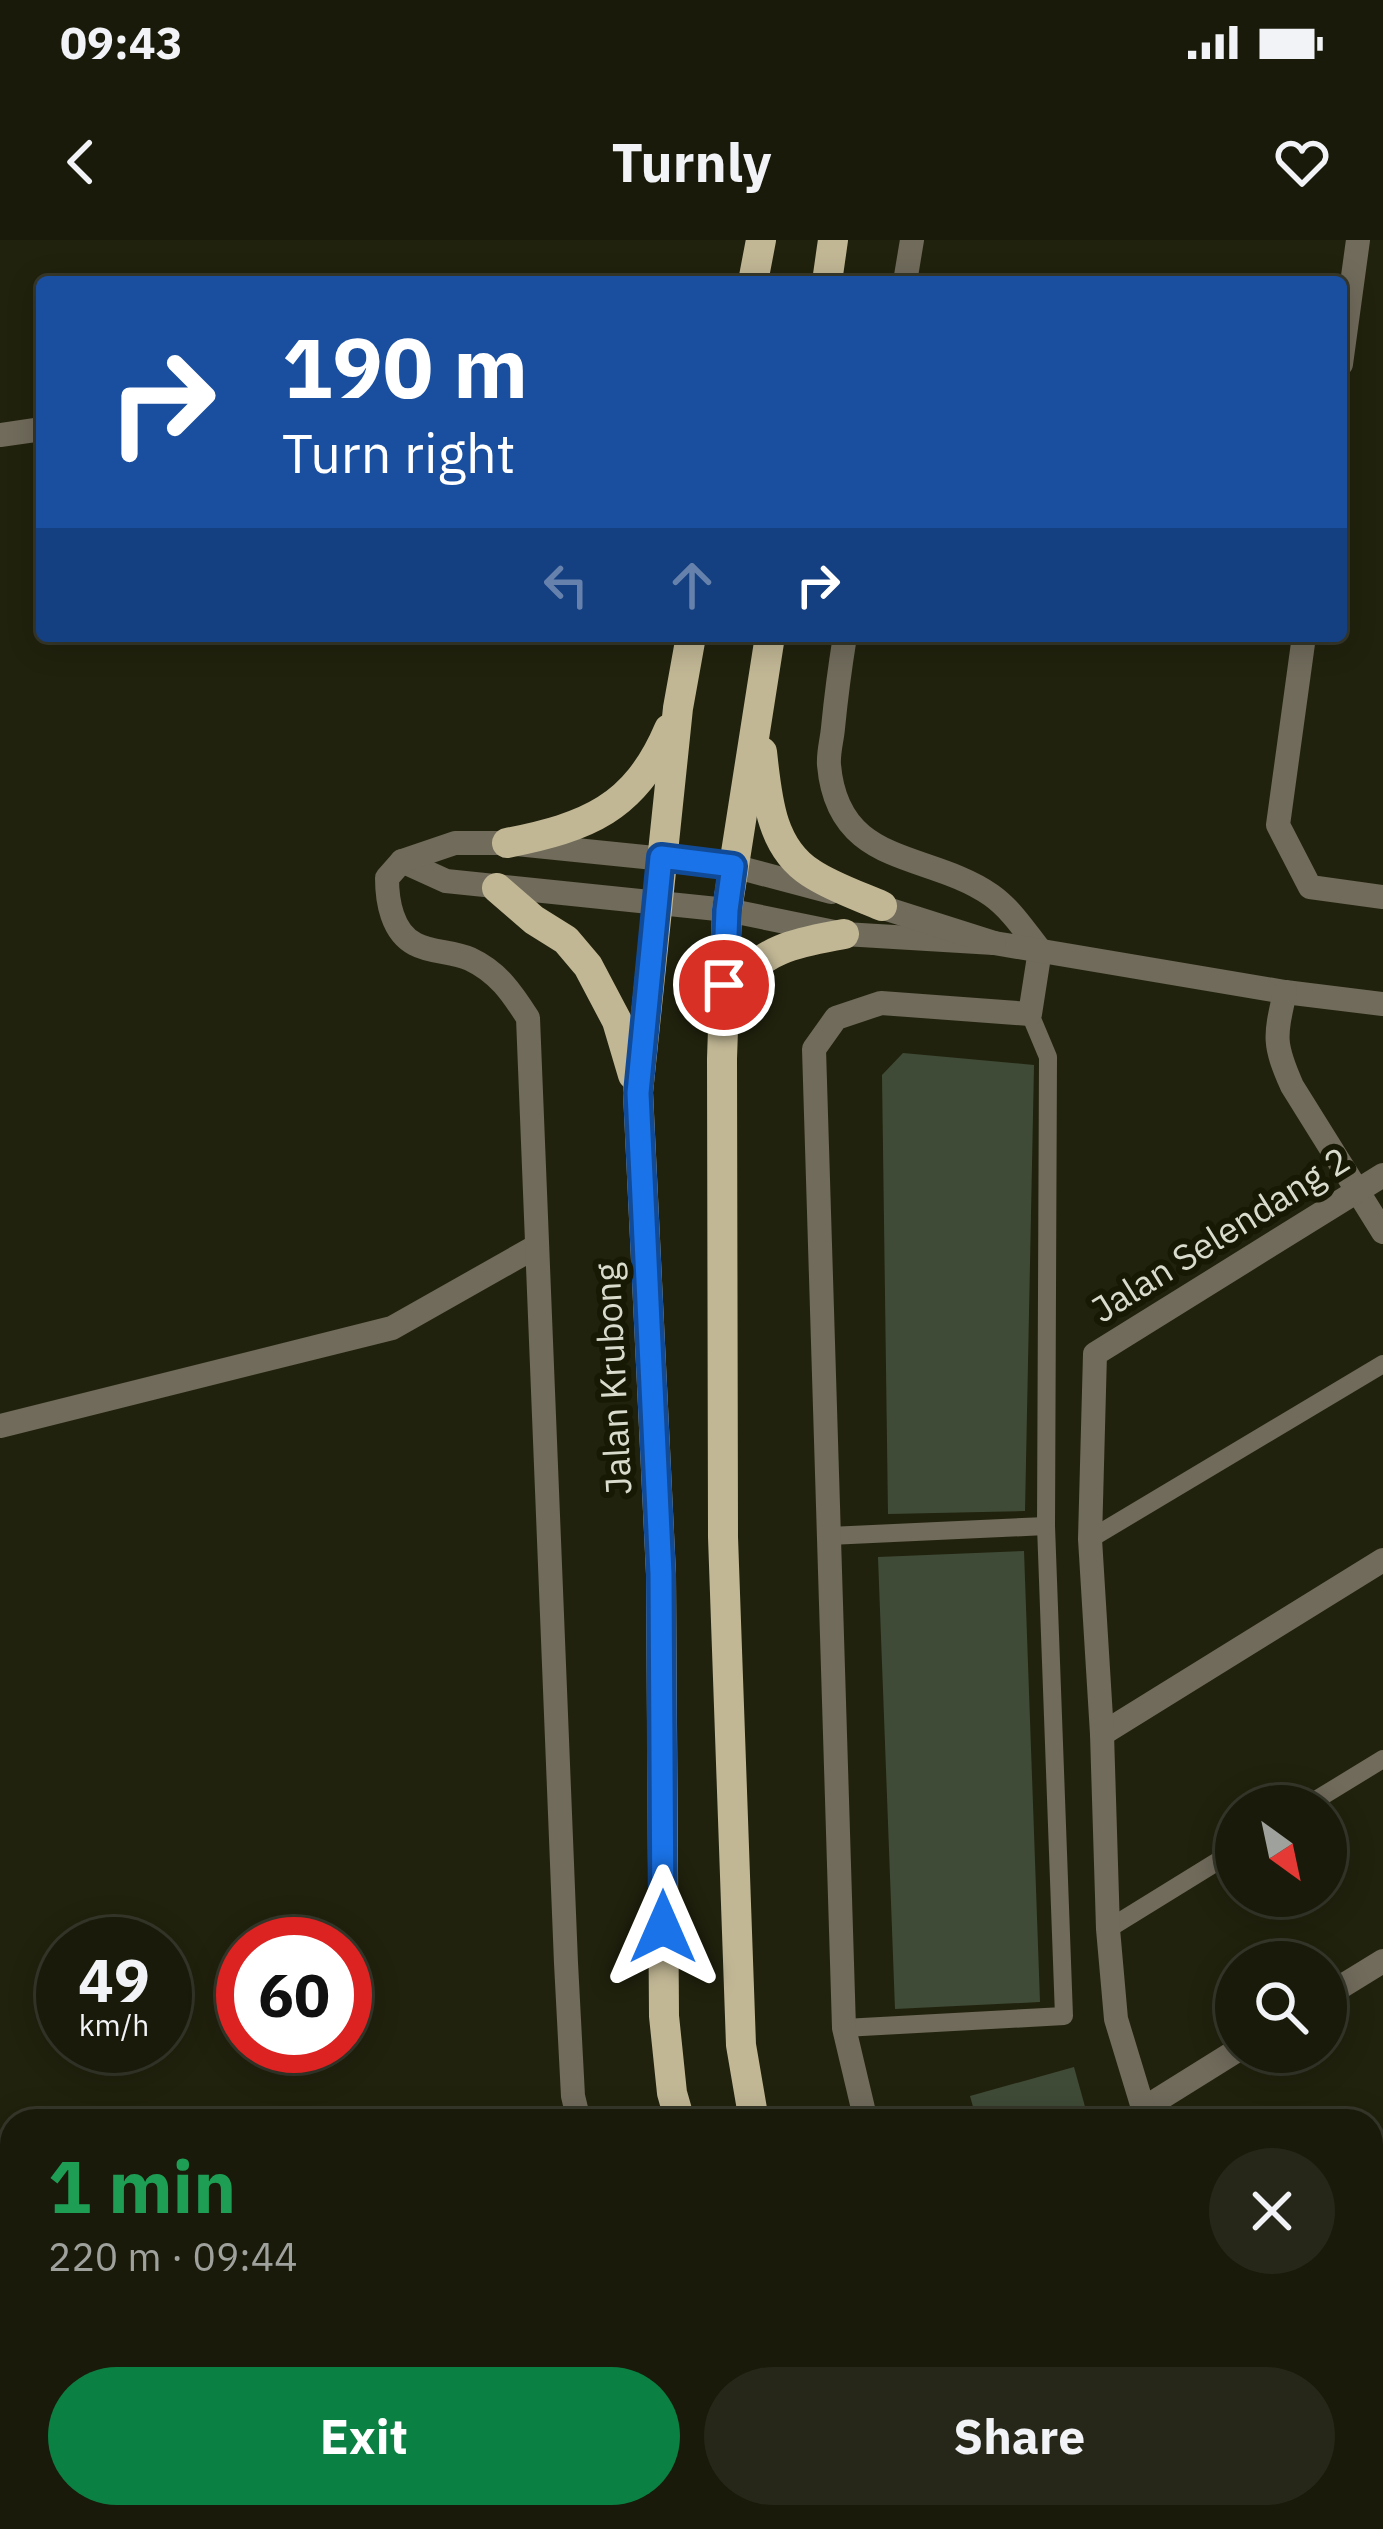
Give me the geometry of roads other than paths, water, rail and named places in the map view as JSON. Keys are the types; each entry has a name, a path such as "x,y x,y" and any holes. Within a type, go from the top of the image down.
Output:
{"main road":[{"path":"754,276 760,240"},
{"path":"828,276 833,240"},
{"name":"Jalan Krubong","path":"677,2109 664,2016 661,1574 638,1093 678,707 690,642"},
{"path":"752,2109 741,2044 723,1537 722,1059 727,910 769,642"},
{"path":"507,843 560,832 595,818 648,770 678,707"},
{"path":"758,710 767,805 781,842 808,872 882,906"},
{"path":"496,888 566,940 588,966 616,1021 638,1093"},
{"path":"722,1059 742,983 762,960 793,944 844,934"}],"street":[{"path":"905,276 912,240"},
{"path":"1347,320 1358,240"},
{"path":"0,435 36,430"},
{"path":"844,642 829,762 836,799 856,830 883,852 961,878 993,896 1040,950 1030,1014 881,1003 836,1018 814,1049 844,2028 863,2109"},
{"path":"1303,642 1278,825 1310,886 1383,897"},
{"path":"576,2109 568,2007 528,1018 506,983 469,958 412,944 396,924 387,898 387,878 402,861 455,844 507,843 661,857 733,866 882,906 994,943"},
{"path":"402,861 446,881 727,910 844,934 994,943 1383,1004"},
{"path":"1286,992 1276,1035 1281,1061 1383,1232"},
{"name":"Jalan Selendang 2","path":"1090,1539 1095,1354 1383,1175"},
{"path":"0,1426 392,1328 537,1246"},
{"path":"1090,1539 1116,2019 1143,2109"},
{"path":"1102,1734 1383,1560"},
{"path":"1347,1983 1383,1960"},
{"path":"1154,2109 1215,2066"}],"lane":[{"path":"844,2028 1064,2016 1046,1526 1048,1057 1030,1014"},
{"path":"1090,1539 1383,1364"},
{"path":"830,1536 1046,1526"},
{"path":"1340,1785 1383,1759"},
{"path":"1108,1929 1215,1863"}]}
